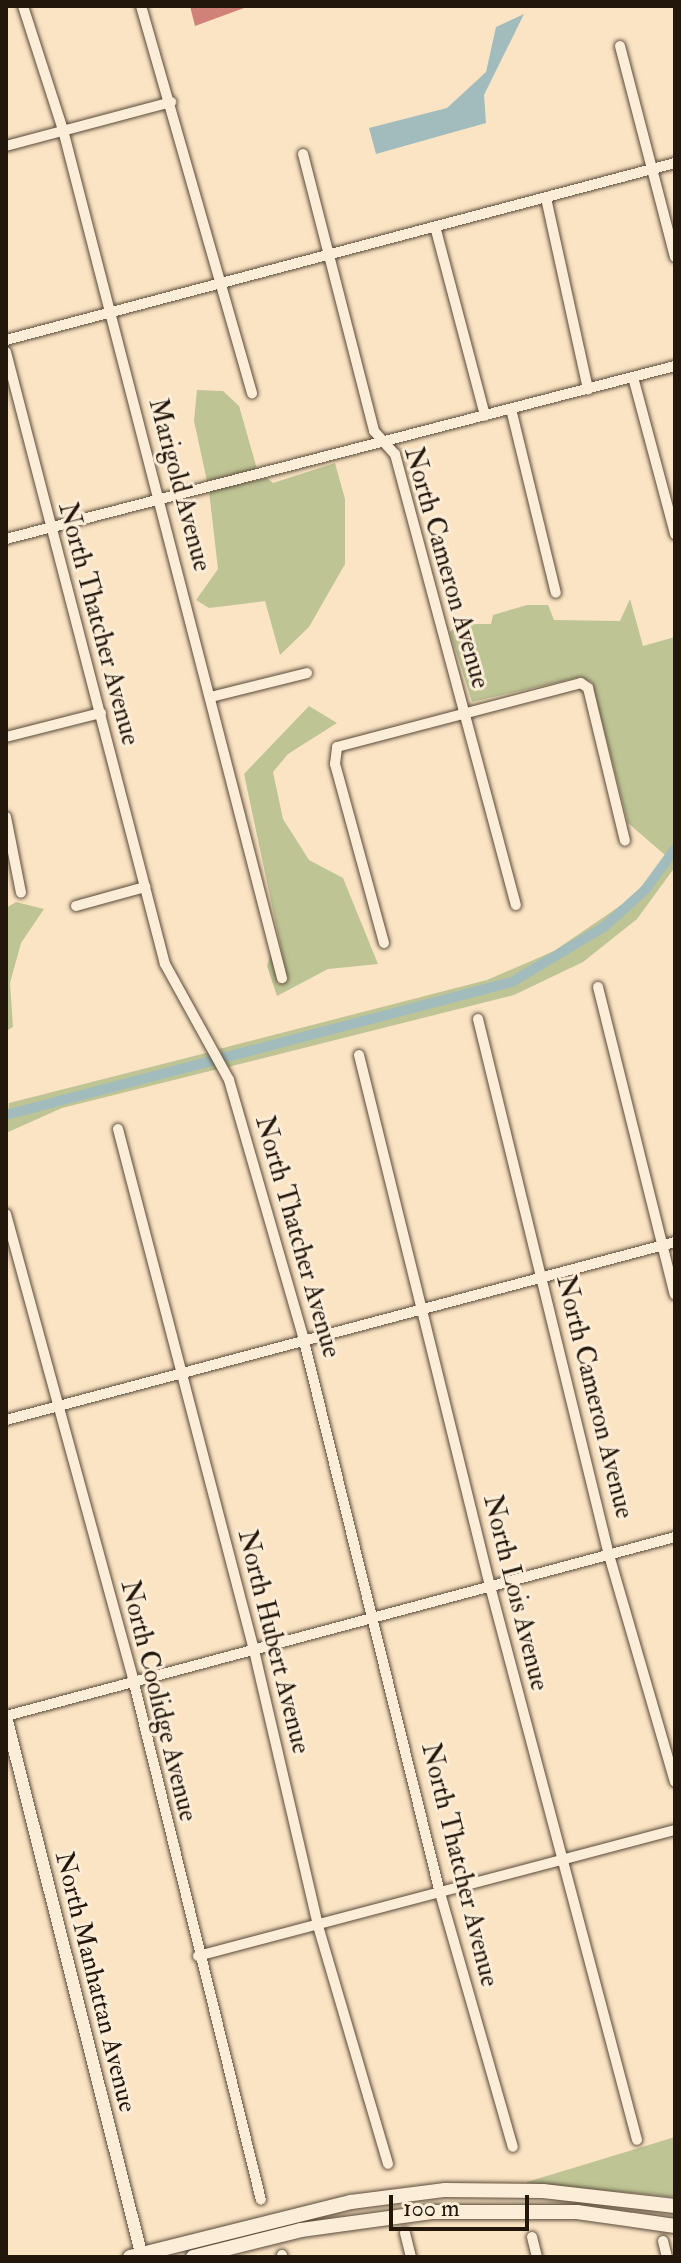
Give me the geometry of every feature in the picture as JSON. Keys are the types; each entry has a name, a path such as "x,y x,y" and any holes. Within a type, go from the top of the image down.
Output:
{"main road":[{"path":"138,2256 351,2202 445,2190 586,2194 675,2206"},
{"path":"193,2257 301,2230 432,2212 577,2212 675,2226"}],"street":[{"name":"Marigold Avenue","path":"23,6 63,130 282,978"},
{"path":"141,6 252,393"},
{"path":"620,46 675,257"},
{"path":"6,146 171,102"},
{"name":"North Cameron Avenue","path":"303,154 332,257 374,431 387,444 465,711 516,905"},
{"path":"6,340 436,230 675,163"},
{"path":"546,198 588,389"},
{"path":"436,230 485,416"},
{"name":"North Thatcher Avenue","path":"6,352 49,529 101,713 165,964 181,1002 220,1062 303,1337 440,1893 513,2147"},
{"path":"6,539 160,497 387,444 675,366"},
{"path":"633,377 675,534"},
{"path":"511,409 556,593"},
{"path":"211,697 307,673"},
{"path":"384,943 335,764 337,747 581,683 588,688 625,841"},
{"path":"6,737 101,713"},
{"path":"6,817 21,893"},
{"path":"76,906 145,887"},
{"path":"598,987 675,1295"},
{"name":"North Cameron Avenue","path":"478,1019 609,1555 675,1782"},
{"name":"North Lois Avenue","path":"359,1055 424,1307 490,1586 637,2140"},
{"name":"North Hubert Avenue","path":"118,1129 253,1646 318,1926 388,2164"},
{"name":"North Coolidge Avenue","path":"6,1214 133,1679 198,1956 261,2200"},
{"path":"6,1420 303,1337 675,1242"},
{"path":"6,1716 253,1646 675,1537"},
{"name":"North Manhattan Avenue","path":"6,1716 11,1761 138,2256"},
{"path":"198,1956 675,1830"},
{"path":"405,2233 411,2257"},
{"path":"532,2237 537,2257"},
{"path":"663,2241 667,2257"}],"green space":[{"path":"197,390 223,391 239,406 257,469 207,481 194,421"},
{"path":"335,463 345,499 345,564 309,627 280,655 265,601 209,608 196,600 218,569 209,491 267,478 273,483"},
{"path":"630,599 643,646 675,637 675,867 637,919 583,962 514,995 228,1067 219,1049 487,980 554,951 639,893 665,855 628,823 592,682 580,677 472,702 450,632 459,624 491,624 493,615 527,605 548,605 554,620 620,621"},
{"path":"309,706 337,723 288,754 273,772 283,819 309,860 343,878 378,964 328,969 277,996 267,966 271,953 278,984 288,981 244,774"},
{"path":"16,902 44,909 21,943 10,983 13,1027 6,1031 6,908"},
{"path":"210,1052 218,1069 62,1108 6,1133 9,1103"},
{"path":"675,2137 675,2197 527,2183 527,2182"}],"water":[{"path":"524,14 484,95 486,123 376,154 369,128 447,108 486,72 496,27"}],"building":[{"path":"190,6 243,6 244,8 195,26"}],"waterway":[{"path":"6,1115 512,982 604,927 645,890 675,849"}]}
